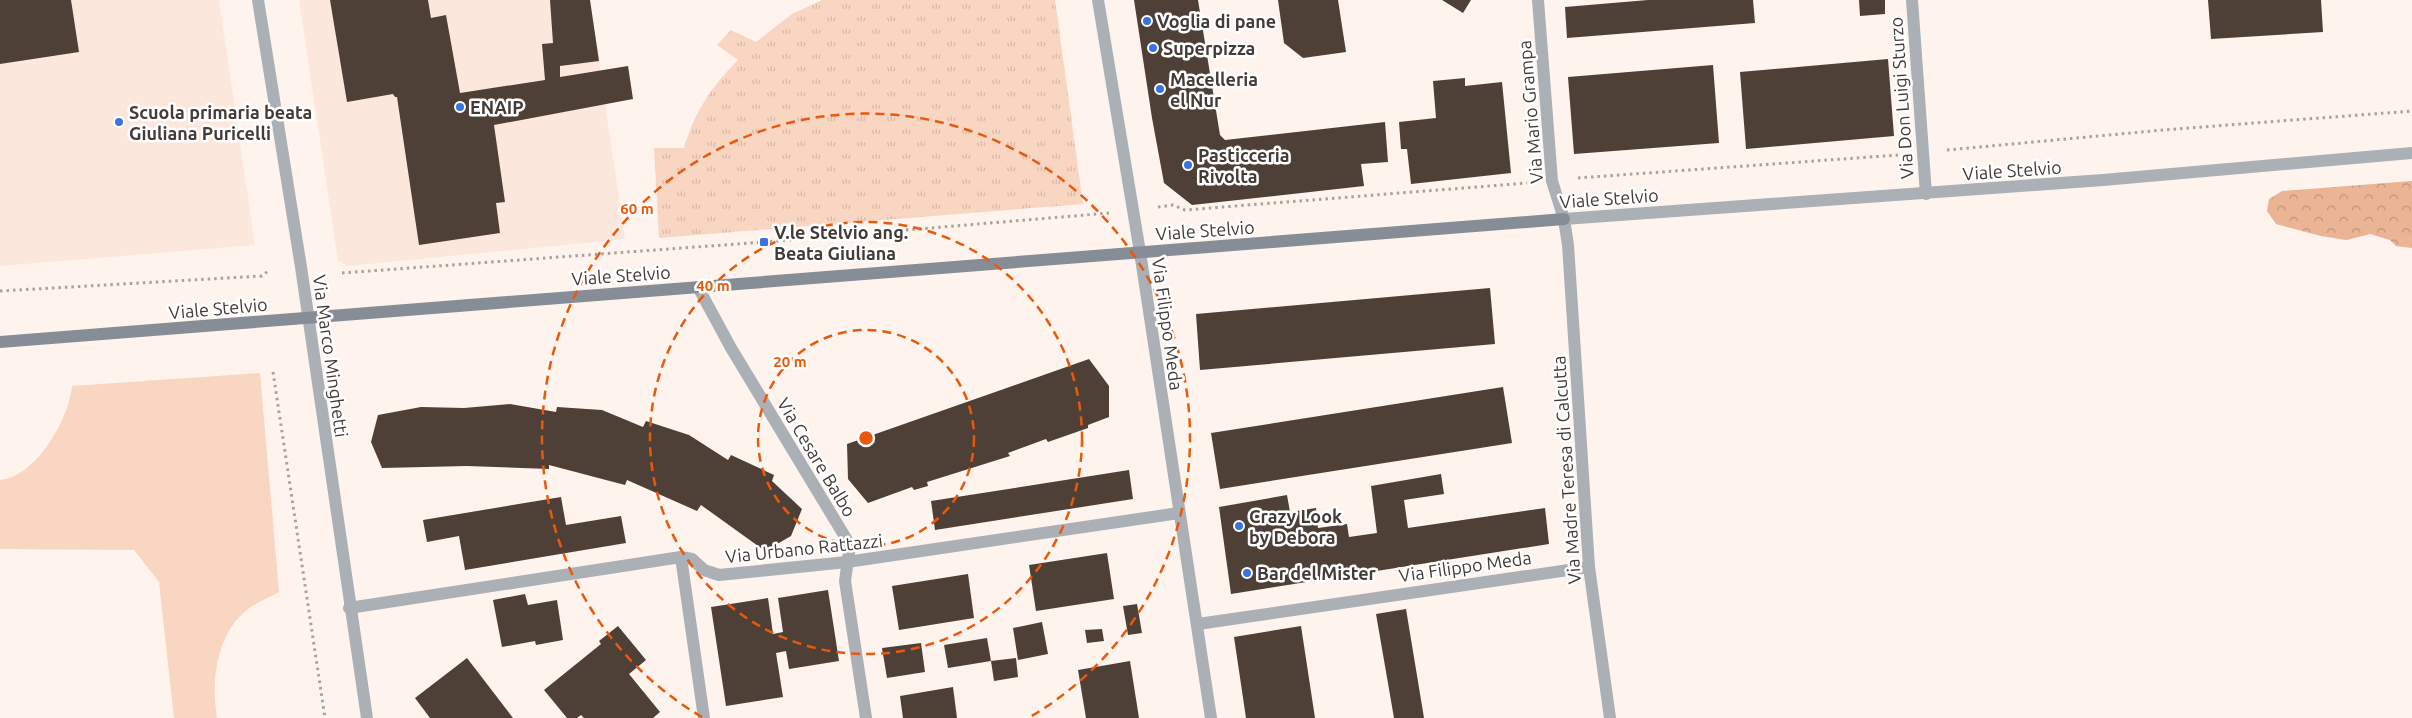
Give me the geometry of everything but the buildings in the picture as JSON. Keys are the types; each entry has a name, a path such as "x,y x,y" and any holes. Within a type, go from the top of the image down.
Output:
{"street":[{"name":"Via Marco Minghetti","path":"258,0 308,318 337,510 349,608 367,718"},
{"name":"Via Filippo Meda","path":"1098,0 1140,252 1212,718"},
{"name":"Via Mario Grampa","path":"1538,0 1552,181 1564,219"},
{"name":"Via Don Luigi Sturzo","path":"1912,0 1926,194"},
{"name":"Viale Stelvio","path":"0,342 1564,219 1926,194 2412,153"},
{"name":"Via Madre Teresa di Calcutta","path":"1564,219 1568,245 1589,567 1610,718"},
{"name":"Via Cesare Balbo","path":"698,287 731,348 850,545 845,580 866,718"},
{"name":"Via Urbano Rattazzi","path":"681,557 692,559 704,570 719,575 847,562 1179,513"},
{"path":"349,608 681,557 704,718"},
{"name":"Via Filippo Meda","path":"1198,624 1589,567"}],"path":[{"path":"1173,205 1186,210 1923,153 2163,130 2412,111"},
{"path":"342,273 1090,215"},
{"path":"0,291 262,276 268,271"},
{"path":"273,372 325,718"}],"shaded area":[{"name":"Scuola primaria beata Giuliana Puricelli","path":"0,0 219,0 255,245 0,266"},
{"name":"ENAIP","path":"299,0 590,0 625,239 348,266 338,261"}],"green space":[{"path":"822,0 1055,0 1083,204 659,238 654,148 684,148 693,123 705,100 738,60 717,45 731,30 756,42 792,14"},
{"path":"2412,181 2412,248 2396,246 2390,240 2370,234 2347,240 2321,236 2276,224 2267,211 2269,199 2282,191"},
{"path":"260,373 279,592 248,609 237,619 229,631 218,659 216,673 215,703 217,718 174,718 159,582 134,550 0,549 0,480 26,469 38,458 65,414 72,386"}],"place":[{"name":"Voglia di pane","path":"1147,21"},
{"name":"Superpizza","path":"1153,48"},
{"name":"Macelleria el Nur","path":"1160,89"},
{"name":"ENAIP","path":"460,107"},
{"name":"Scuola primaria beata Giuliana Puricelli","path":"119,122"},
{"name":"Pasticceria Rivolta","path":"1188,165"},
{"name":"V.le Stelvio ang. Beata Giuliana","path":"764,242"},
{"name":"Crazy Look by Debora","path":"1239,526"},
{"name":"Bar del Mister","path":"1247,573"}]}
